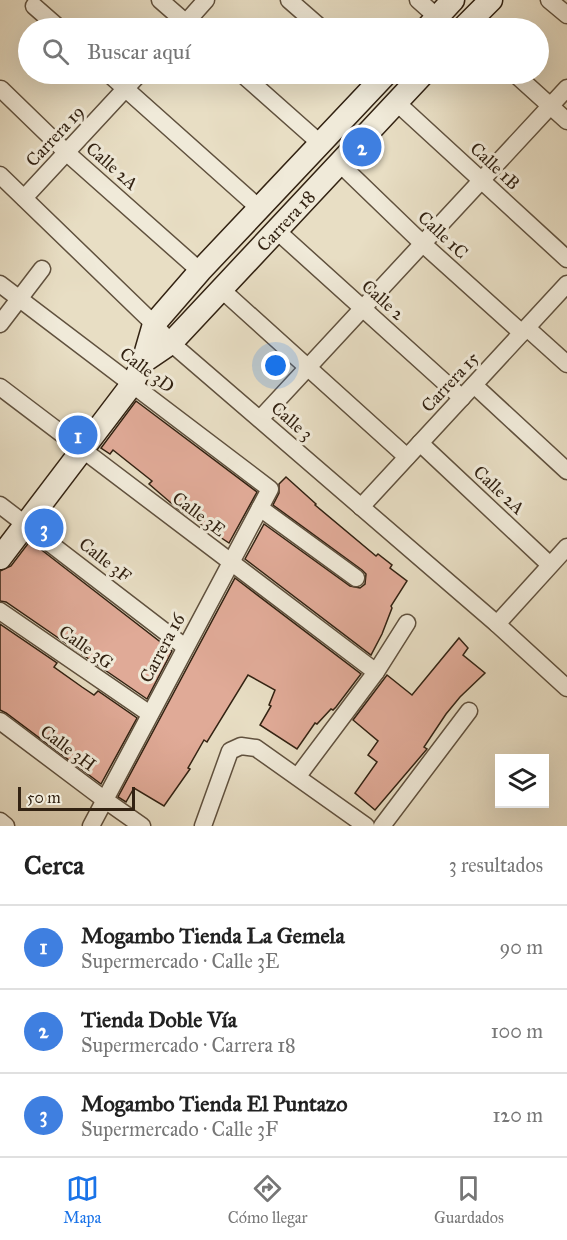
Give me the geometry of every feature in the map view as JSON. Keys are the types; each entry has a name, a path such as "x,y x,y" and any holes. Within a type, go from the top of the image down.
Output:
{"street":[{"path":"160,0 177,18"},
{"path":"193,18 206,0"},
{"path":"289,0 310,18"},
{"path":"418,0 429,18"},
{"path":"437,18 453,0"},
{"path":"474,18 491,0"},
{"path":"549,0 567,15"},
{"path":"34,6 48,18"},
{"path":"120,84 259,208"},
{"name":"Carrera 19","path":"24,198 129,84"},
{"path":"253,84 321,144"},
{"name":"Carrera 18","path":"0,558 133,384 143,362 154,324 200,271 321,144 372,84"},
{"name":"Carrera 18","path":"143,362 171,344 413,84"},
{"path":"527,84 567,121"},
{"name":"Calle 2A","path":"1,88 67,153 200,271"},
{"path":"260,419 567,88"},
{"name":"Calle 1B","path":"396,102 567,260"},
{"name":"Calle 1C","path":"339,163 423,244 567,364"},
{"name":"Calle 3","path":"0,175 154,324 171,344 565,681"},
{"path":"286,180 306,199"},
{"name":"Calle 2","path":"277,231 462,398"},
{"path":"0,324 42,269"},
{"name":"Calle 3D","path":"0,284 270,489"},
{"name":"Carrera 15","path":"361,507 567,284"},
{"path":"222,290 407,457"},
{"path":"474,386 567,471"},
{"name":"Calle 3E","path":"0,387 376,672"},
{"name":"Calle 2A","path":"420,443 550,565"},
{"name":"Carrera 16","path":"91,826 270,489"},
{"name":"Calle 3F","path":"0,505 185,647"},
{"path":"260,508 356,578"},
{"path":"496,624 567,547"},
{"name":"Calle 3G","path":"0,611 150,714"},
{"path":"298,776 376,672 407,623"},
{"path":"382,826 469,711"},
{"name":"Calle 3H","path":"0,721 142,826"},
{"path":"203,826 230,751 241,746 256,748 366,826"},
{"path":"0,821 6,826"}],"building":[{"path":"136,401 257,492 229,543 178,509 149,484 152,481 113,450 110,454 101,448"},
{"path":"286,477 315,505 376,556 378,554 392,565 390,568 407,581 391,606 382,634 371,655 245,559 264,524 350,586 360,588 365,584 366,574 362,570 273,505 279,493 279,484"},
{"path":"30,541 172,651 147,699 6,602 0,601 0,571 11,566"},
{"path":"235,578 361,674 336,707 331,709 317,724 315,723 297,749 260,725 271,706 269,705 275,690 248,675 207,742 204,740 188,768 190,769 164,806 134,788 126,802 118,797"},
{"path":"0,624 57,663 54,667 82,687 94,695 98,691 137,718 101,784 0,710"},
{"path":"459,638 468,648 463,655 485,673 446,714 424,747 427,749 375,810 355,793 377,762 368,755 378,741 353,720 387,675 412,695"}],"place":[{"name":"Tienda Doble Vía","path":"362,147"},
{"name":"Mogambo Tienda La Gemela","path":"78,435"},
{"name":"Mogambo Tienda El Puntazo","path":"44,528"}]}
